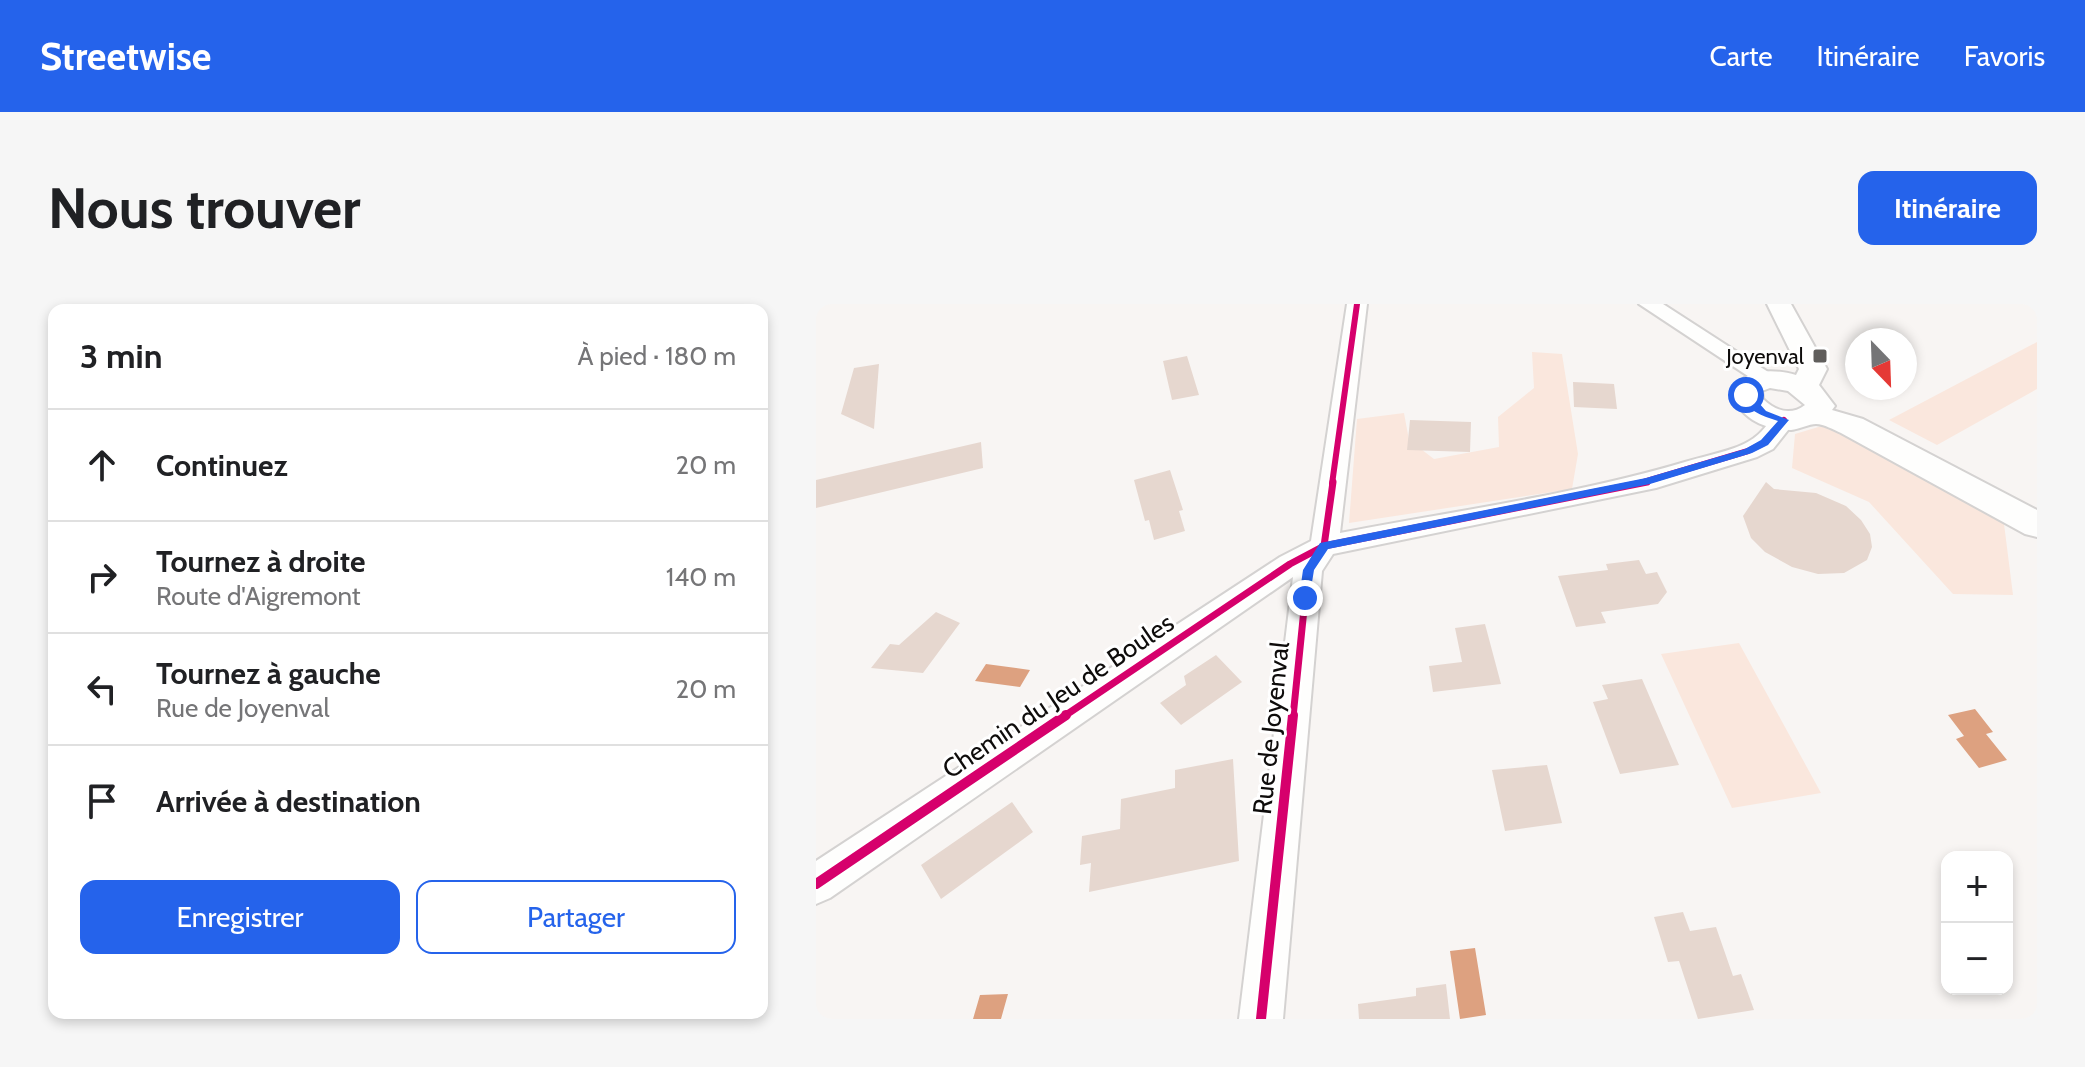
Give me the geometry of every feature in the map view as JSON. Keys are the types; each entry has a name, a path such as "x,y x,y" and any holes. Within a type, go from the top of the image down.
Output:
{"street":[{"name":"Rue de Joyenval","path":"1261,1019 1308,570 1324,546 1357,304"},
{"path":"1649,304 1768,379"},
{"path":"1779,304 1813,369 1810,401 1808,419 1784,420 1763,413 1748,401 1747,389 1752,384 1780,379 1810,401 1852,426 2037,525"},
{"name":"Chemin du Jeu de Boules","path":"816,884 1290,564 1324,546 1647,482 1748,451 1764,443 1784,420"}],"shaded area":[{"path":"2037,342 2037,389 1937,445 1889,420"},
{"path":"1532,352 1562,354 1578,454 1572,489 1349,523 1357,419 1404,413 1409,440 1434,459 1499,447 1498,417 1534,388"},
{"path":"1835,422 2002,508 2013,595 1953,594 1869,502 1792,468 1795,434"},
{"path":"1739,643 1821,793 1732,808 1661,654"},
{"path":"986,664 1030,670 1020,687 975,681"},
{"path":"1975,709 1993,732 1986,734 2007,760 1979,768 1956,739 1964,736 1948,715"},
{"path":"1475,948 1486,1015 1460,1019 1450,951"},
{"path":"1008,994 1001,1019 973,1019 980,995"}],"building":[{"path":"1187,356 1199,395 1172,400 1163,361"},
{"path":"879,364 874,429 841,414 854,368"},
{"path":"1573,382 1614,384 1617,409 1574,407"},
{"path":"1410,420 1471,422 1470,452 1407,450"},
{"path":"981,442 983,468 816,508 816,480"},
{"path":"1170,470 1183,510 1179,511 1185,531 1154,540 1149,520 1145,521 1134,480"},
{"path":"1766,482 1774,489 1816,493 1846,506 1870,534 1872,547 1867,560 1844,573 1818,574 1792,567 1765,552 1751,538 1743,516"},
{"path":"1639,560 1646,574 1657,572 1667,592 1658,604 1601,612 1606,623 1576,627 1558,576 1608,570 1606,564"},
{"path":"936,612 960,623 923,673 871,668 890,644 899,645"},
{"path":"1485,624 1501,684 1433,692 1429,666 1462,662 1455,628"},
{"path":"1216,655 1242,682 1181,725 1160,703 1186,685 1184,676"},
{"path":"1642,679 1679,765 1620,774 1593,702 1608,699 1602,685"},
{"path":"1233,759 1239,861 1089,892 1091,863 1080,865 1082,836 1120,829 1121,799 1175,788 1175,770"},
{"path":"1547,765 1562,823 1505,831 1492,770"},
{"path":"1012,802 1033,832 941,899 921,865"},
{"path":"1683,912 1690,931 1716,927 1733,976 1741,974 1754,1010 1698,1019 1679,961 1668,962 1654,917"},
{"path":"1446,984 1450,1019 1359,1019 1358,1004 1416,996 1416,988"}],"cycle path":[{"path":"1261,1019 1308,570 1324,546 1357,304"},
{"path":"816,884 1290,564 1324,546 1647,482 1748,451 1764,443 1784,420"}],"place":[{"name":"Joyenval","path":"1820,356"}],"route":[{"path":"1305,598 1308,570 1324,546 1647,482 1748,451 1764,443 1784,420 1763,413 1748,401 1746,395"}]}
